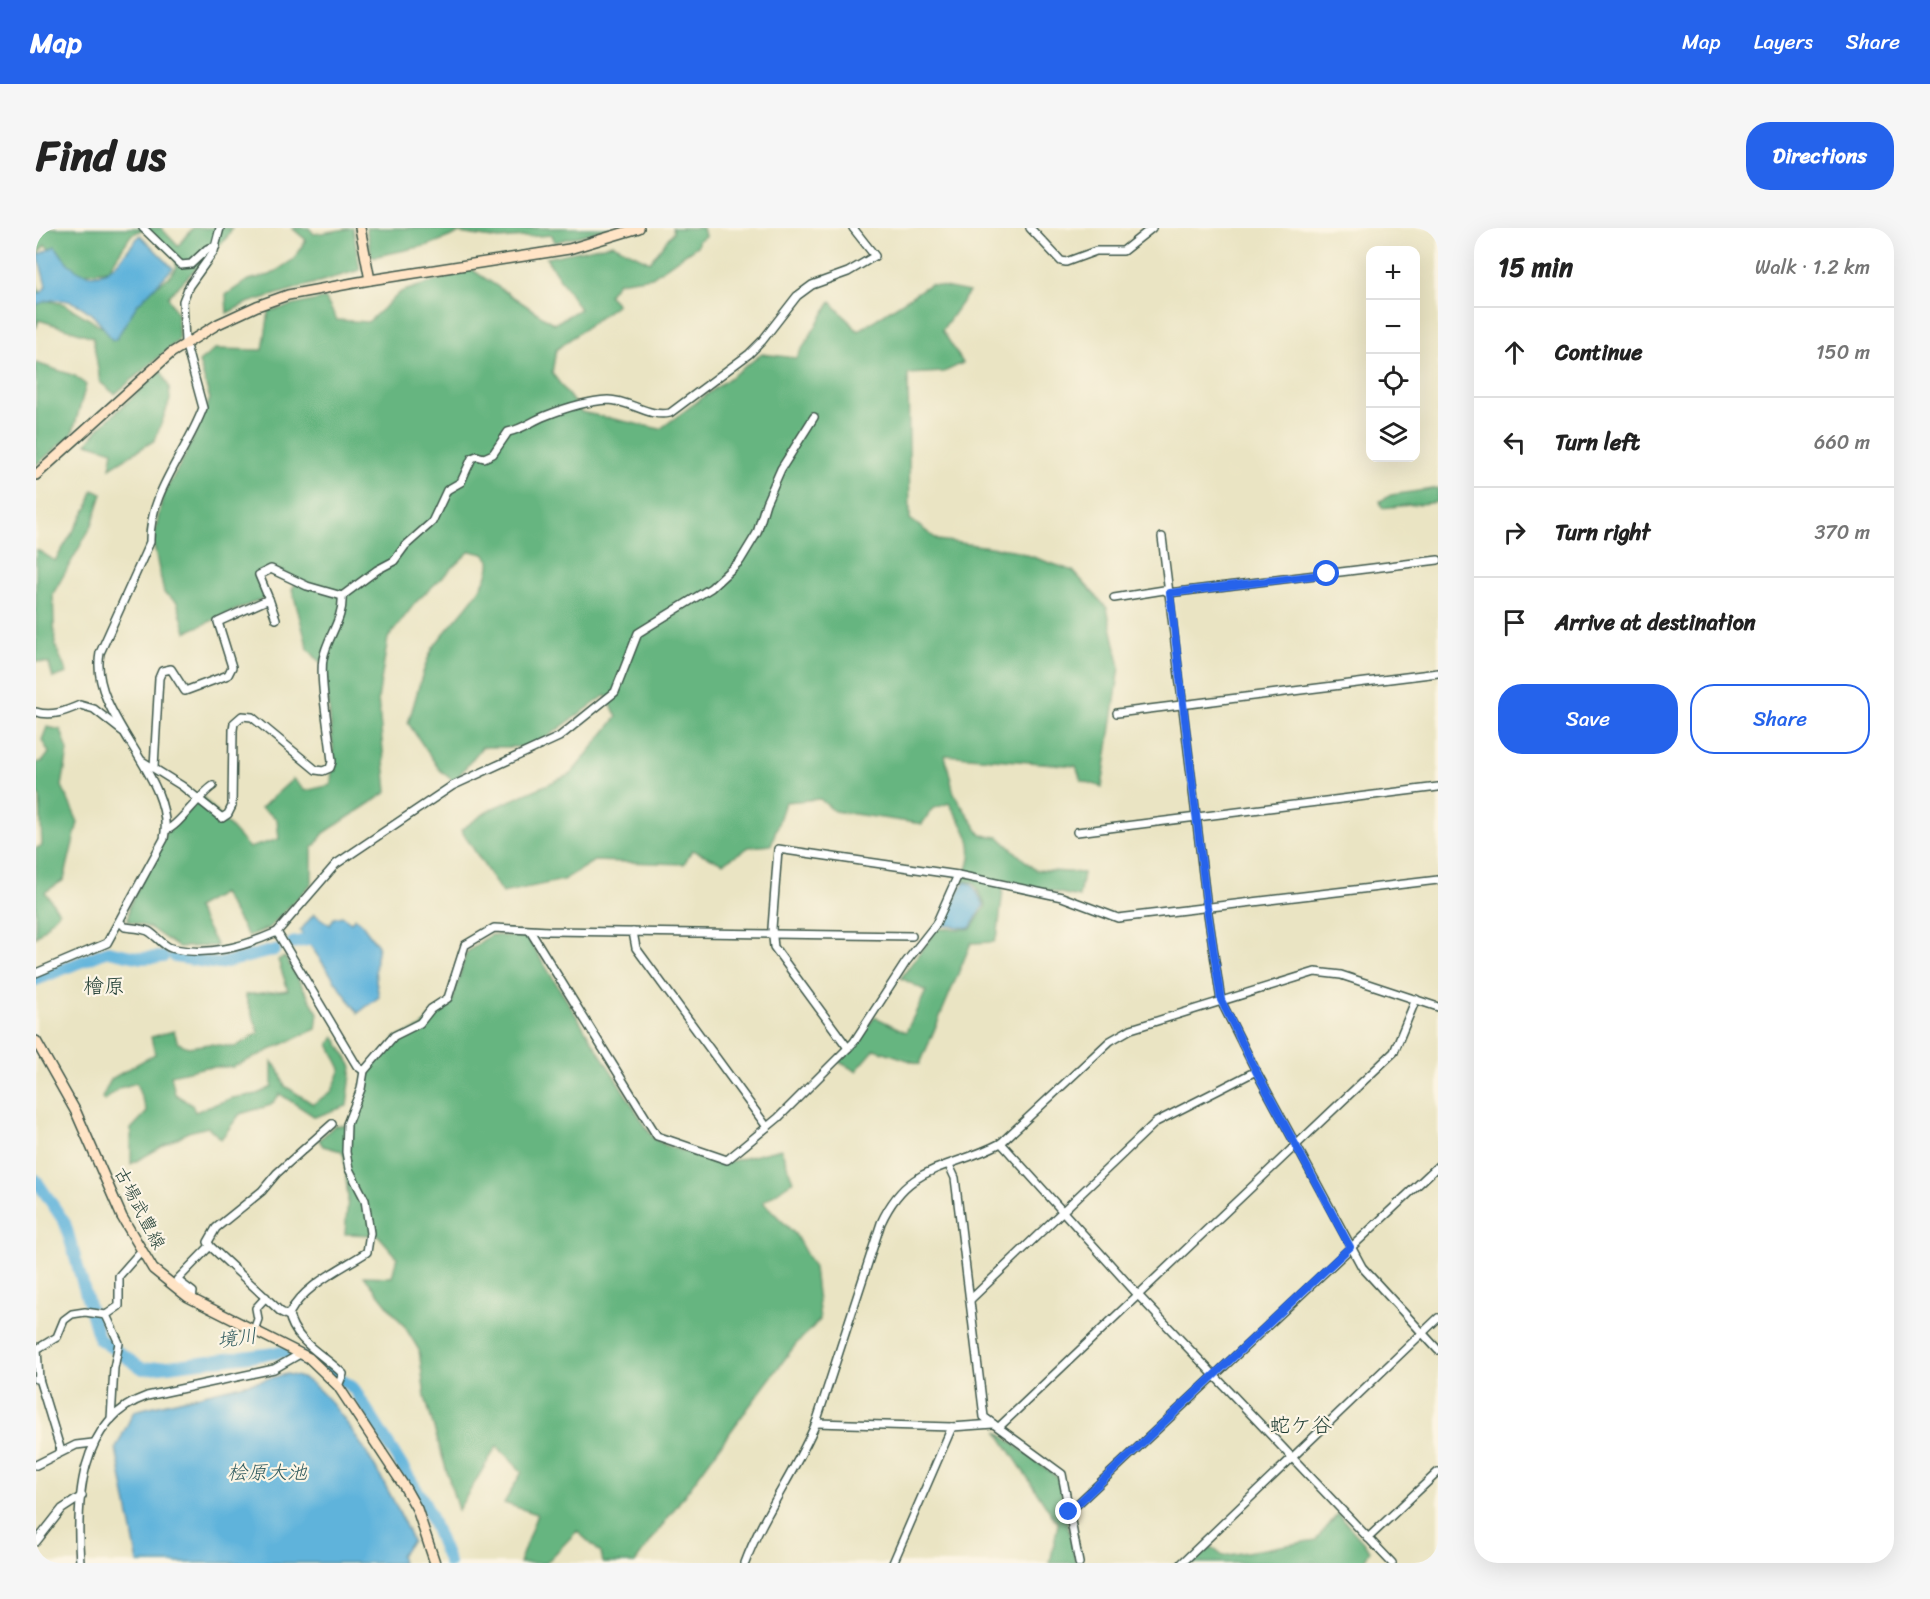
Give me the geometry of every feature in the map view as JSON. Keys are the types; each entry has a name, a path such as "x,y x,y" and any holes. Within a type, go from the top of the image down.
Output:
{"street":[{"path":"144,228 181,265 191,264 207,249 216,246"},
{"path":"36,973 107,943 120,922 166,830 164,812 142,761 124,733 97,669 100,653 150,542 150,527 155,504 203,408 185,342 183,302 189,286 216,246 220,228"},
{"path":"360,228 370,280"},
{"path":"36,475 185,342 218,324 288,295 569,249 639,228"},
{"path":"142,761 222,818 231,810 233,729 234,723 242,716 252,717 316,770 323,771 330,768 332,762 322,661 329,636 340,616 342,596 377,570 394,561 405,546 432,522 447,490 461,482 472,458 477,456 484,458 493,454 508,432 523,429 543,416 591,402 610,400 660,415 670,413 762,341 797,296 812,285 848,272 875,256 853,228"},
{"path":"1030,228 1061,261 1066,262 1096,251 1123,251 1152,228"},
{"path":"120,922 125,927 148,931 168,948 197,951 236,947 277,932 336,864 453,786 559,737 615,692 638,633 711,588 740,561 757,533 766,503 781,469 814,417"},
{"path":"1162,537 1207,907 1221,1000 1256,1071 1350,1247 1376,1284 1438,1350"},
{"path":"1114,598 1164,590 1170,593 1438,560"},
{"path":"276,619 259,575 271,569 307,586 342,596"},
{"path":"153,787 160,674 164,669 171,669 185,691 228,675 232,667 218,622 269,599"},
{"path":"1117,713 1438,673"},
{"path":"36,712 44,714 62,712 81,705 94,709 124,733"},
{"path":"166,830 173,828 197,798 213,786"},
{"path":"1077,832 1438,787"},
{"path":"848,1048 774,947 778,849 958,875 1062,897 1118,918 1438,880"},
{"path":"530,931 657,1136 727,1160 767,1127 848,1048 906,962 936,924 958,875"},
{"path":"290,1316 298,1301 323,1280 367,1252 370,1247 365,1200 350,1169 346,1152 347,1124 361,1089 363,1071 394,1036 420,1023 431,1009 448,998 465,945 494,928 530,931 912,936"},
{"path":"277,932 357,1066 363,1071"},
{"path":"633,932 636,948 767,1127"},
{"path":"745,1563 759,1531 804,1453 816,1423 881,1223 891,1200 908,1183 926,1172 949,1165 1000,1143 1110,1041 1131,1029 1316,972 1326,972 1438,1007"},
{"path":"816,1423 996,1426 1394,1052 1416,999"},
{"name":"古場武豊線","path":"36,1041 76,1112 122,1217 153,1269 172,1287 192,1299 309,1358 338,1386 417,1509 435,1563"},
{"path":"970,1300 1156,1122 1256,1071"},
{"path":"332,1124 277,1173 262,1191 216,1228 208,1242 266,1298 290,1316 312,1348 343,1374 338,1386"},
{"path":"1000,1143 1138,1295 1392,1563"},
{"path":"949,1165 955,1178 984,1417 1062,1474 1079,1563"},
{"path":"1069,1512 1438,1166"},
{"path":"192,1299 193,1292 177,1280 210,1246"},
{"path":"61,1451 38,1379 37,1349 57,1337 64,1320 72,1314 85,1312 106,1315 119,1306 119,1276 141,1251"},
{"path":"254,1330 258,1318 256,1308 266,1298"},
{"path":"106,1315 119,1343 114,1368 111,1419"},
{"path":"1182,1563 1438,1318"},
{"path":"80,1563 78,1536 87,1458 93,1443 124,1406 139,1399 274,1369 300,1354"},
{"path":"893,1563 952,1427"},
{"path":"36,1465 61,1451 80,1444 93,1443"},
{"path":"1368,1538 1438,1473"},
{"path":"36,1542 62,1509 82,1496"}],"green space":[{"path":"44,228 146,228 131,235 108,270 77,274 45,245 36,255 36,229 41,232"},
{"path":"146,228 161,228 178,246 193,228 232,228 227,237 168,297 177,314 179,340 115,394 100,382 93,337 39,320 36,328 36,284 45,300 64,304 117,336 141,297 169,277 177,267 173,256"},
{"path":"292,228 309,228 314,234 353,228 360,270 247,303 227,313 226,295 248,280 270,275 294,259 306,240"},
{"path":"366,228 611,228 555,242 552,235 499,239 459,233 429,245 372,257"},
{"path":"672,228 703,228 705,236 698,241 698,245 652,277 618,282 608,295 617,304 556,350 552,373 581,412 660,429 762,354 796,358 831,302 858,331 930,284 969,292 942,330 963,363 944,372 908,374 910,519 938,540 1013,550 1073,571 1107,608 1120,667 1102,787 1081,780 1076,766 945,755 954,794 981,835 999,837 1035,870 1083,873 1079,897 1004,881 998,932 994,942 971,943 920,1064 875,1049 856,1071 839,1062 875,1017 906,1032 926,991 901,978 937,929 971,929 986,906 974,882 962,881 971,849 966,832 949,803 932,809 922,824 834,811 820,799 785,802 771,845 749,847 723,863 692,850 684,864 594,861 563,880 502,893 461,830 491,809 571,774 617,717 606,695 533,747 482,747 454,782 439,769 408,723 433,648 477,594 488,571 489,560 484,554 470,551 415,603 388,638 378,699 387,792 324,833 312,849 312,883 269,928 248,936 222,893 196,908 217,946 178,947 150,928 128,921 129,907 167,830 203,797 249,848 279,839 277,819 261,808 293,779 305,791 331,785 333,748 325,668 308,649 292,589 298,580 271,567 256,574 264,598 186,632 177,602 164,593 153,542 163,495 188,450 210,399 199,362 215,349 263,350 269,311 325,298 337,320 368,322 401,292 471,269 554,324 580,309 546,258 613,244 650,262 673,232"},
{"path":"36,363 75,376 86,385 72,435 36,465"},
{"path":"161,371 169,387 170,400 155,440 110,468 113,451 87,443 99,428"},
{"path":"1438,488 1438,502 1382,508 1380,501 1391,495"},
{"path":"93,490 102,494 92,525 53,594 55,645 67,673 53,678 49,663 36,661 36,549 55,561 88,507"},
{"path":"47,727 61,730 68,751 62,786 78,822 64,880 45,892 59,912 36,937 36,848 42,846 40,797 36,793 36,763 43,761 49,753 42,740"},
{"path":"490,935 527,937 653,1138 667,1146 724,1163 781,1149 793,1181 763,1202 795,1234 814,1268 820,1320 796,1344 635,1563 603,1563 601,1553 577,1531 546,1563 519,1563 537,1514 504,1503 522,1472 497,1446 458,1510 425,1397 419,1350 405,1327 364,1276 392,1277 397,1257 378,1235 345,1234 348,1198 344,1156 341,1151 323,1146 319,1140 334,1126 350,1125 363,1101 365,1074 395,1038 422,1027 433,1012 452,1003 466,953"},
{"path":"285,957 318,1013 316,1029 233,1067 206,1067 171,1075 175,1094 192,1105 195,1112 232,1098 258,1094 272,1087 272,1062 279,1070 285,1086 313,1104 332,1091 341,1069 329,1044 335,1037 352,1067 347,1106 315,1117 280,1094 271,1105 240,1114 221,1139 208,1127 188,1132 131,1164 131,1129 147,1112 136,1083 120,1088 104,1101 102,1098 111,1079 155,1054 151,1037 174,1031 178,1043 188,1047 210,1044 235,1047 259,1033 245,995 288,990 278,960"},
{"path":"997,1431 1058,1478 1076,1563 1050,1563 1058,1524"},
{"path":"1338,1514 1370,1550 1363,1563 1192,1563 1211,1547 1223,1556 1316,1540"}],"water":[{"path":"140,235 173,268 137,305 116,339 112,340 98,320 89,312 71,302 48,301 36,305 36,294 42,292 46,286 38,255 55,246 69,264 91,275 110,269"},
{"path":"964,882 972,884 984,905 970,928 942,925"},
{"path":"314,914 330,925 334,918 342,916 351,922 355,918 378,946 376,972 379,997 358,1013 300,931"},
{"name":"桧原大池","path":"287,1374 306,1380 326,1397 369,1457 412,1541 400,1555 402,1563 138,1563 116,1448 134,1411"}],"waterway":[{"path":"292,943 307,940"},
{"path":"175,957 219,964 275,950"},
{"path":"36,980 108,951 141,958 163,957"},
{"name":"境川","path":"36,1180 65,1223 99,1339 143,1369 284,1352 309,1360 334,1374 354,1389 425,1503 449,1563"}],"district":[{"name":"檜原","path":"104,986"},
{"name":"蛇ケ谷","path":"1301,1425"}],"route":[{"path":"1069,1512 1350,1247 1256,1071 1221,1000 1207,907 1170,593 1327,574"}]}
